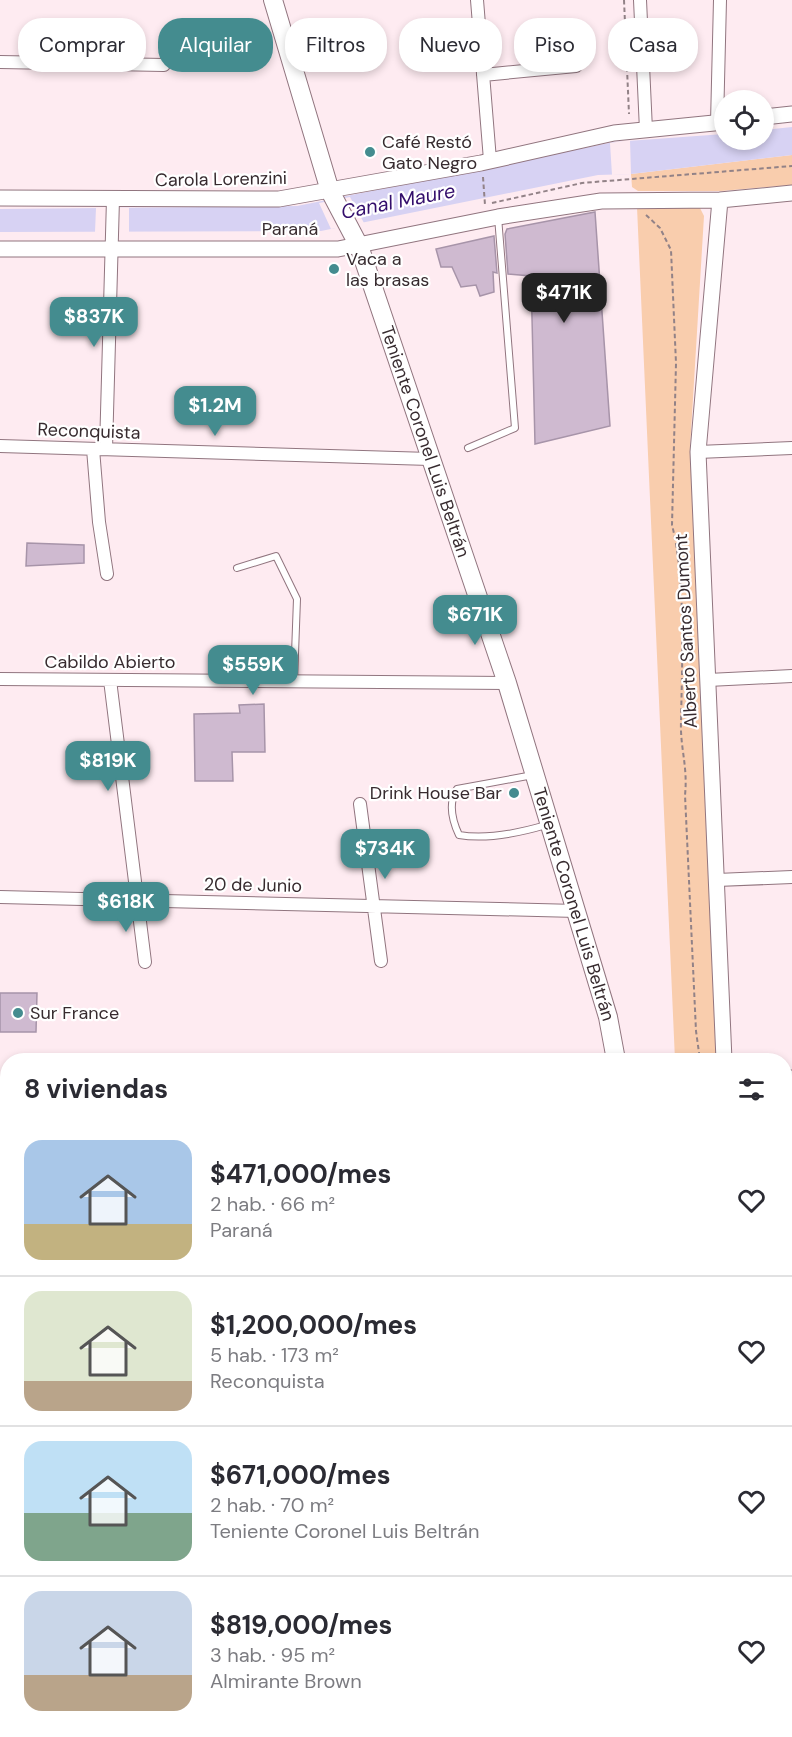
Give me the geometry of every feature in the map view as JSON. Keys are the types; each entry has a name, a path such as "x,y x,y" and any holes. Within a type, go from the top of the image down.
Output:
{"main road":[{"name":"Teniente Coronel Luis Beltrán","path":"273,0 332,196 359,246 507,683 608,1017 615,1053"}],"street":[{"path":"477,0 483,75 486,165"},
{"path":"639,0 646,130"},
{"path":"720,0 721,90"},
{"path":"0,62 158,65"},
{"path":"483,75 514,72"},
{"path":"774,116 792,114"},
{"name":"Carola Lorenzini","path":"0,198 112,203 265,200 332,196 486,165 614,132 714,123"},
{"name":"Paraná","path":"0,249 338,249 498,217 601,201 720,200 792,193"},
{"name":"Alberto Santos Dumont","path":"720,200 698,452 724,1053"},
{"path":"106,449 112,203"},
{"name":"Reconquista","path":"0,446 430,459"},
{"path":"698,452 792,448"},
{"path":"93,449 99,522 107,574"},
{"path":"708,680 792,676"},
{"name":"Cabildo Abierto","path":"0,679 507,683"},
{"path":"110,680 145,962"},
{"path":"360,804 381,961"},
{"path":"717,880 792,877"},
{"name":"20 de Junio","path":"0,897 577,911"}],"lane":[{"path":"468,448 515,428 498,217"},
{"path":"237,568 276,556 297,599 294,682"},
{"path":"534,775 457,789 452,798 454,824 459,834 471,837 512,834 549,824"}],"path":[{"path":"624,0 629,114"},
{"path":"485,198 486,165"},
{"path":"475,206 582,183 792,166"},
{"path":"644,199 646,218 660,228 671,250 676,363 672,525 678,561 681,724 687,772 685,795 690,936 699,1053"}],"shaded area":[{"path":"792,155 792,185 721,191 638,191 632,187 631,174"},
{"path":"696,206 700,208 704,216 690,448 718,1053 675,1053 637,207"}],"water":[{"name":"Canal Maure","path":"792,127 792,155 631,174 598,175 321,231 0,232 0,209 297,206 614,142 714,135 714,150 774,150 774,129"}],"pier":[{"path":"630,140 631,174 612,175 610,143"},
{"path":"350,197 364,223 331,229 319,203"},
{"path":"96,208 129,208 129,232 95,232"}],"building":[{"path":"595,212 610,426 535,444 531,276 508,274 505,234 507,229"},
{"path":"494,236 497,273 493,272 494,292 480,296 476,285 461,287 452,267 441,267 436,249"},
{"path":"27,543 84,545 84,563 26,566"},
{"path":"264,704 265,752 232,752 233,781 195,781 194,714 240,713 239,705"},
{"name":"Sur France","path":"0,993 37,993 36,1032 0,1032"}],"place":[{"name":"Café Restó Gato Negro","path":"370,152"},
{"name":"Vaca a las brasas","path":"334,269"},
{"name":"Drink House Bar","path":"514,793"},
{"name":"Sur France","path":"18,1013"}]}
